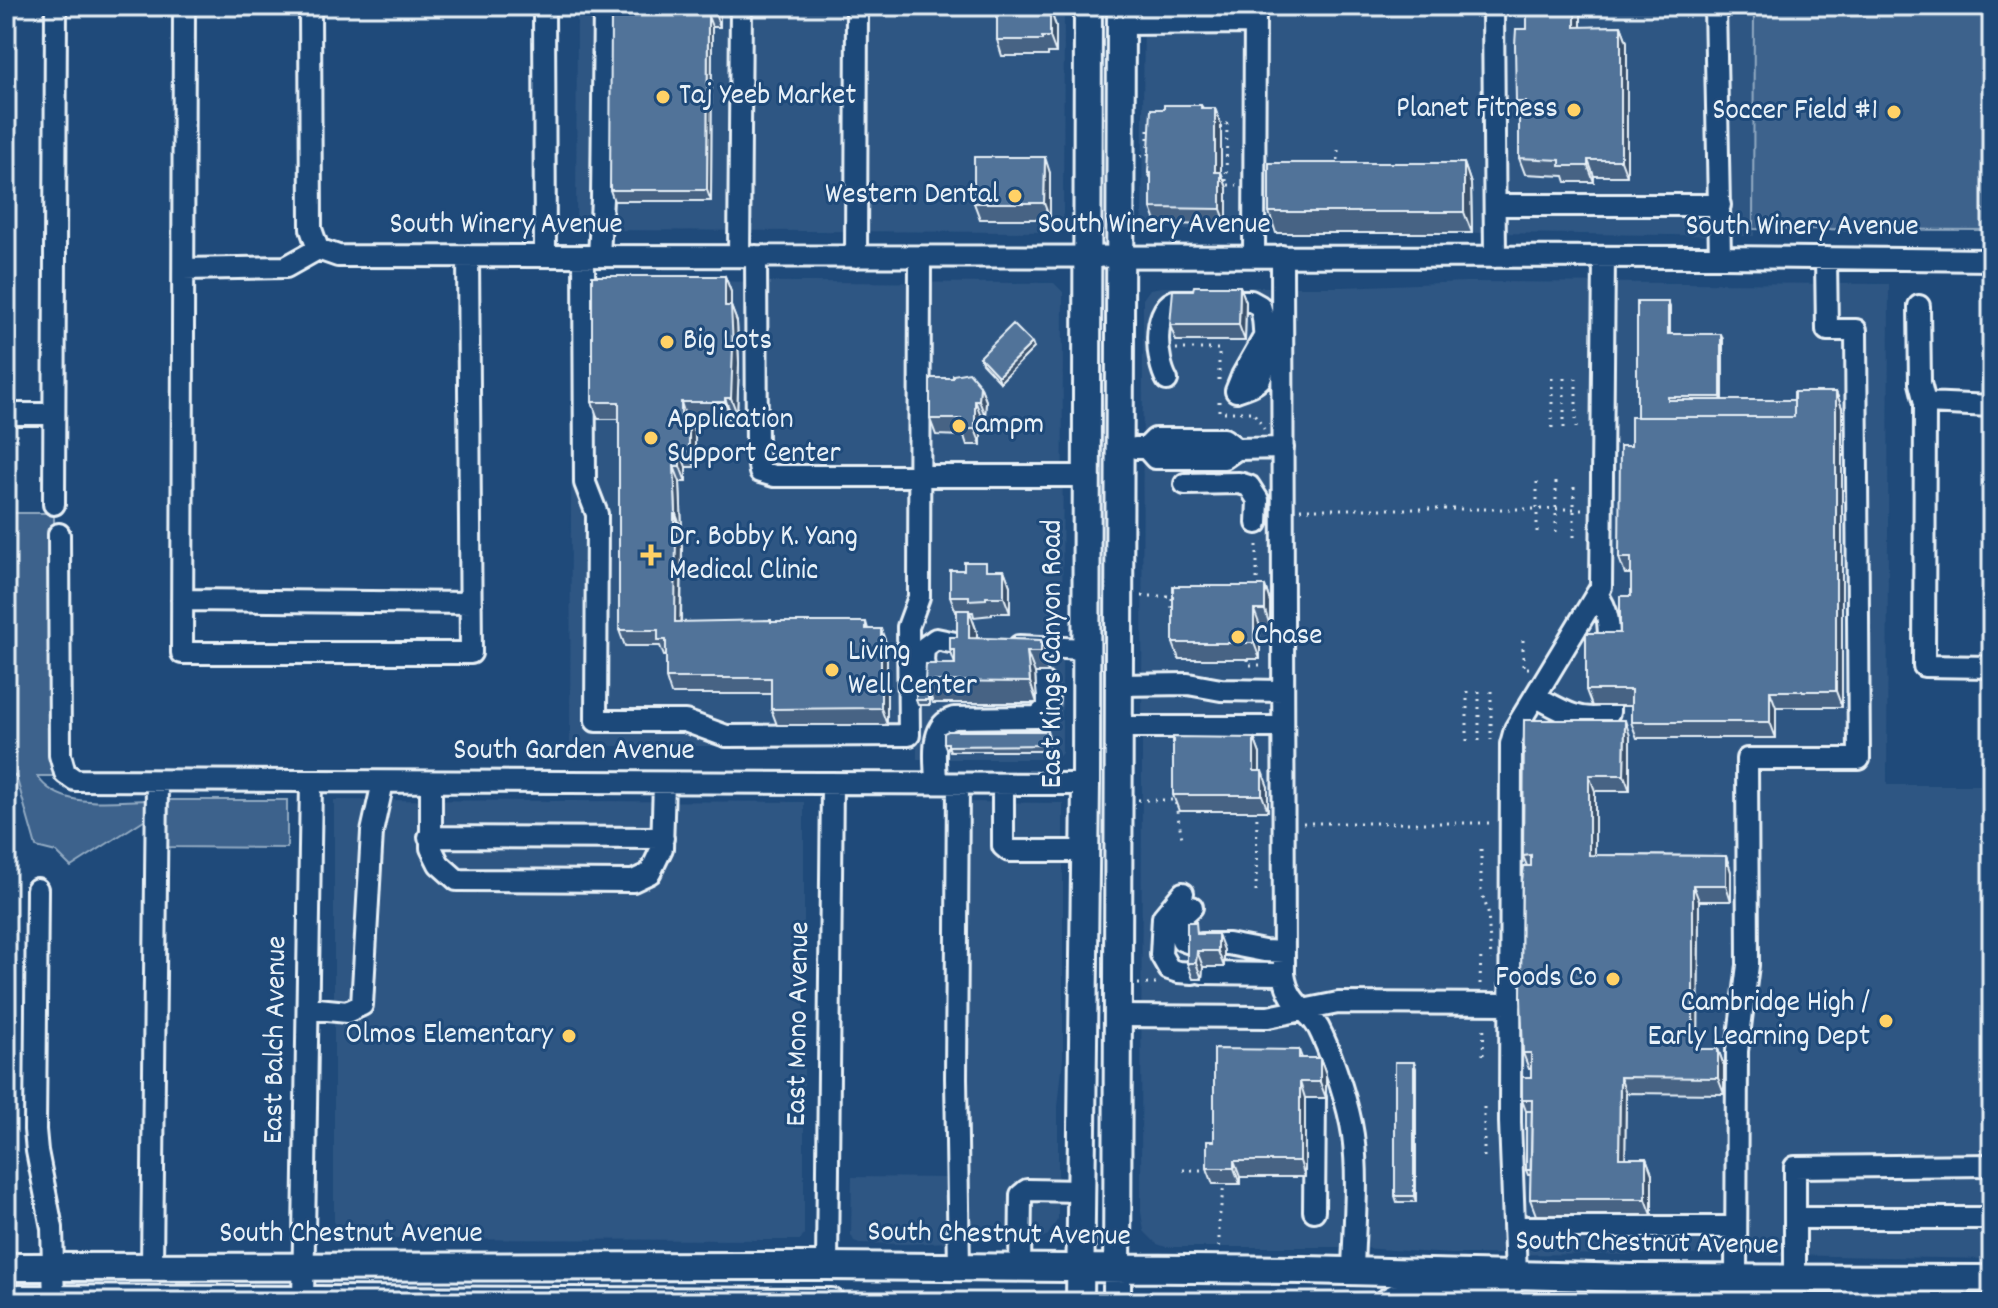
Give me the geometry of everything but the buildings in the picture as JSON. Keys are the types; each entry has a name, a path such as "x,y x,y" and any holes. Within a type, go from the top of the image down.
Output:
{"main road":[{"name":"East Kings Canyon Road","path":"1080,1302 1086,784 1088,6"},
{"path":"1117,1302 1121,15"},
{"path":"567,1266 568,1300"},
{"name":"South Chestnut Avenue","path":"6,1267 827,1266 1353,1271 1516,1275 1634,1290 1736,1278 1992,1279"},
{"path":"1388,1302 1401,1294 1495,1292 1509,1285 1516,1275"},
{"path":"6,1299 831,1302"}],"street":[{"path":"54,504 56,6"},
{"path":"184,6 182,653 471,653 468,256"},
{"path":"184,269 286,267 318,249 311,229 310,6"},
{"path":"544,6 545,256"},
{"path":"604,6 602,199 591,256 585,483 597,514 596,721 685,721 726,736 909,735 908,627 919,597 920,257"},
{"path":"741,6 748,256 760,472 774,476 1087,476"},
{"path":"856,257 857,6"},
{"path":"1493,6 1495,257"},
{"path":"1715,6 1720,257"},
{"path":"1121,15 1255,14 1254,256"},
{"path":"1495,205 1720,205"},
{"name":"South Winery Avenue","path":"318,249 338,256 1992,260"},
{"path":"1282,256 1274,448 1283,502 1284,974 1292,1000 1318,1027 1323,1066 1353,1139 1353,1271"},
{"path":"1516,1275 1510,1122 1512,736 1602,583 1604,257"},
{"path":"1736,1278 1737,1051 1748,965 1747,759 1859,759 1856,330 1827,330 1826,258"},
{"path":"1167,380 1159,358 1161,312 1169,302 1251,301 1262,310 1262,374 1254,384 1236,391"},
{"path":"1919,306 1920,383 1925,403 1924,666 1992,667"},
{"path":"1925,403 1992,406"},
{"path":"6,414 54,414"},
{"path":"1118,449 1146,448 1155,458 1224,458 1237,449 1274,448"},
{"path":"1185,484 1239,483 1249,486 1258,500 1257,523"},
{"name":"South Garden Avenue","path":"59,534 60,755 65,773 75,780 1086,784"},
{"path":"1597,595 1607,615 1609,649"},
{"path":"182,600 471,603"},
{"path":"963,678 933,678 925,669 923,655 928,643 936,639 971,645 1086,649"},
{"path":"936,783 936,741 943,723 954,718 1037,717 1049,701 1047,688 1035,679"},
{"path":"1118,685 1188,684 1221,690 1283,691"},
{"path":"1535,696 1576,717 1603,717 1609,712 1609,706"},
{"path":"1118,727 1283,727"},
{"path":"152,1267 157,781"},
{"name":"East Balch Avenue","path":"303,1300 311,782"},
{"path":"308,1008 347,1012 362,1005 372,832 383,782"},
{"path":"431,782 431,848 439,864 457,880 617,881 633,881 650,873 662,848 664,783"},
{"name":"East Mono Avenue","path":"827,1266 832,783"},
{"path":"958,784 956,1078 959,1268"},
{"path":"1003,784 1002,836 1003,846 1009,851 1085,851"},
{"path":"429,837 663,838"},
{"path":"37,889 35,1130 52,1228 54,1300"},
{"path":"1284,952 1182,940 1178,928 1188,900 1163,917 1161,955 1169,969 1197,973 1284,974"},
{"path":"1118,1016 1268,1017 1338,1003 1511,1004"},
{"path":"1314,1211 1315,1098"},
{"path":"1795,1278 1795,1167 1992,1165"},
{"path":"1020,1269 1021,1195 1027,1190 1081,1191"},
{"path":"1795,1218 1992,1218"},
{"path":"1515,1227 1736,1227"}],"path":[{"path":"1148,123 1159,123"},
{"path":"1207,123 1227,124 1226,185"},
{"path":"1338,150 1338,177"},
{"path":"1174,349 1219,349 1219,412 1254,410 1274,448"},
{"path":"1552,378 1552,430"},
{"path":"1564,378 1564,430"},
{"path":"1576,378 1576,430"},
{"path":"1537,482 1537,537"},
{"path":"1556,482 1556,537"},
{"path":"1574,482 1574,537"},
{"path":"1283,502 1294,509 1602,509"},
{"path":"1257,523 1257,589"},
{"path":"1118,596 1172,596 1172,608 1179,608"},
{"path":"1523,640 1523,668 1535,668 1549,674"},
{"path":"1248,659 1248,665 1264,665"},
{"path":"1467,691 1467,744"},
{"path":"1479,691 1479,744"},
{"path":"1491,691 1491,744"},
{"path":"1118,800 1175,800 1182,838"},
{"path":"1256,892 1257,811"},
{"path":"1283,812 1295,823 1511,823"},
{"path":"1481,849 1481,890 1488,912 1491,963"},
{"path":"1481,880 1490,880"},
{"path":"1480,983 1489,983"},
{"path":"1118,985 1170,984"},
{"path":"1484,1107 1484,1160"},
{"path":"1183,1170 1213,1170"},
{"path":"1219,1234 1224,1184"}],"shaded area":[{"path":"577,6 1064,6 1063,222 1053,232 576,230"},
{"path":"1144,6 1754,6 1754,236 1153,229 1142,220"},
{"name":"Soccer Field #1","path":"1754,6 1992,6 1992,230 1753,229"},
{"path":"572,281 1054,283 1063,292 1062,753 1056,759 917,759 917,746 570,746"},
{"path":"1465,282 1889,284 1887,785 1992,785 1992,1259 1450,1254 1349,1247 1166,1247 1157,1244 1144,1231 1141,1212 1143,299 1150,289 1162,287 1343,287"},
{"path":"6,513 54,513 54,776 37,776 59,795 73,799 104,802 150,800 150,816 71,867 56,852 36,847 16,776 6,775"},
{"path":"166,800 287,800 287,848 166,847"},
{"name":"Olmos Elementary","path":"334,800 804,802 804,1234 801,1240 336,1237"},
{"path":"966,802 1063,803 1063,1059 1058,1107 1058,1219 1048,1235 1034,1241 965,1241"},
{"path":"852,1177 949,1178 949,1242 906,1244 854,1241 851,1235"}],"place":[{"name":"Taj Yeeb Market","path":"663,97"},
{"name":"Planet Fitness","path":"1574,110"},
{"name":"Soccer Field #1","path":"1894,112"},
{"name":"Western Dental","path":"1015,196"},
{"name":"Big Lots","path":"667,342"},
{"name":"ampm","path":"959,426"},
{"name":"Application Support Center","path":"651,438"},
{"name":"Dr. Bobby K. Yang Medical Clinic","path":"651,555"},
{"name":"Chase","path":"1238,637"},
{"name":"Living Well Center","path":"832,670"},
{"name":"Foods Co","path":"1613,979"},
{"name":"Cambridge High / Early Learning Dept","path":"1886,1021"},
{"name":"Olmos Elementary","path":"569,1036"}]}
